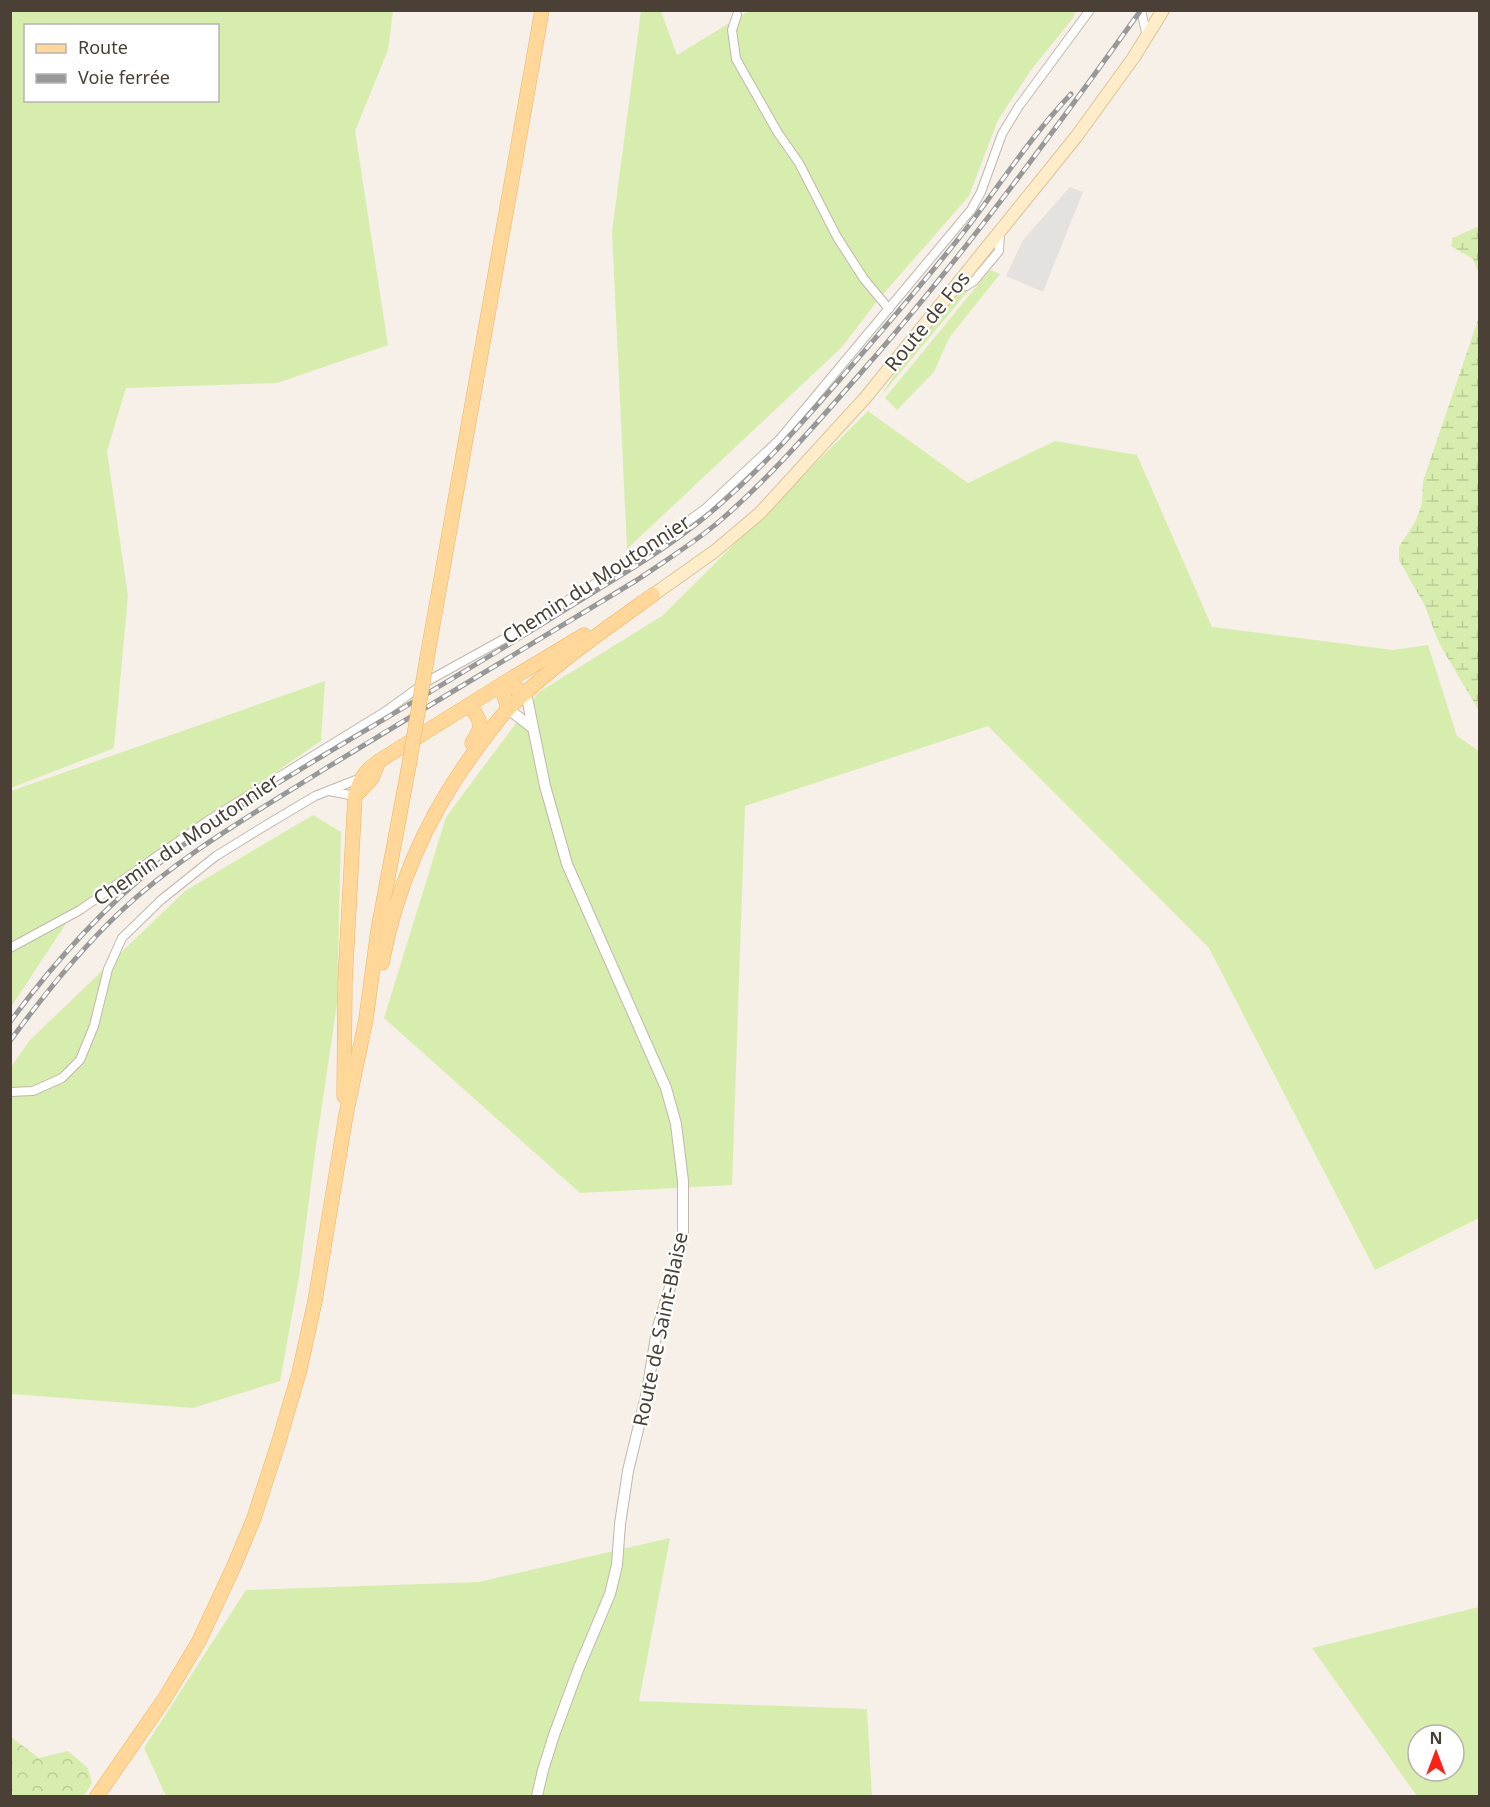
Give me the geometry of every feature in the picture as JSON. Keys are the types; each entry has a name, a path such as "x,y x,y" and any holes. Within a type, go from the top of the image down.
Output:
{"main road":[{"path":"97,1797 165,1698 199,1641 254,1518 299,1373 315,1301 346,1115 366,1019 378,930 542,10"},
{"name":"Route de Fos","path":"653,595 715,551 760,513 866,397 1076,137 1134,57 1163,10"},
{"path":"366,1019 377,992 387,938 399,896 418,847 437,808 461,769 508,709 563,660 653,595"},
{"path":"346,1115 343,1089 345,982 355,796 361,778 379,761 504,683 653,595"},
{"path":"504,683 526,693"},
{"path":"504,683 504,695 508,709"},
{"path":"469,705 496,703 508,709"},
{"path":"437,808 444,784 479,732 481,724 479,718 469,705"},
{"path":"355,796 369,783 379,761"}],"street":[{"name":"Chemin du Moutonnier","path":"10,948 80,910 209,820 386,711 426,682 511,635 627,564 705,509 779,441 971,210 981,192 1002,134 1019,106 1090,10"},
{"path":"1141,10 1147,37"},
{"path":"736,15 732,30 736,59 778,133 799,163 837,237 864,279 889,309"},
{"name":"Route de Saint-Blaise","path":"526,693 545,786 567,864 666,1088 676,1124 683,1181 683,1235 657,1330 647,1392 628,1471 617,1565 610,1594 578,1670 554,1736 537,1797"},
{"path":"508,709 533,728"},
{"path":"10,1092 33,1091 62,1078 80,1060 94,1026 108,969 122,938 161,900 216,856 306,801 361,778"},
{"path":"328,791 355,796"}],"green space":[{"path":"11,10 393,11 388,50 355,131 388,345 277,383 126,388 107,451 128,596 114,748 11,788"},
{"path":"641,11 661,11 677,55 749,11 1076,11 1073,18 1031,70 998,120 969,196 878,300 842,347 627,549 612,232"},
{"path":"1479,226 1479,274 1473,259 1451,246 1453,238"},
{"path":"990,270 1000,274 949,338 934,372 897,410 885,398"},
{"path":"973,285 880,397 910,350 954,297"},
{"path":"1479,317 1479,711 1436,636 1425,606 1399,560 1399,547 1415,522 1422,504 1423,481"},
{"path":"868,411 968,483 1055,441 1137,455 1212,627 1393,650 1428,645 1457,736 1479,751 1479,1218 1375,1270 1209,948 988,726 745,806 732,1185 580,1193 384,1018 446,817 539,692 662,616"},
{"path":"325,681 321,741 75,910 11,1007 11,791"},
{"path":"313,815 341,832 337,1004 299,1277 280,1381 193,1408 11,1394 11,1067 30,1040 185,891"},
{"path":"670,1538 639,1701 867,1709 872,1796 166,1796 144,1748 246,1590 479,1582"},
{"path":"1479,1607 1479,1796 1417,1796 1408,1783 1466,1783 1466,1723 1406,1723 1406,1780 1312,1648"},
{"path":"11,1737 39,1758 68,1751 88,1768 92,1783 84,1796 11,1796"}],"shaded area":[{"path":"1070,187 1083,192 1043,292 1006,276 1023,240"}],"railway":[{"path":"10,1041 89,943 142,892 191,854 362,746 637,580 681,551 722,519 805,437 928,294 965,248 1141,10"},
{"path":"10,1022 60,959 97,919 137,882 177,850 260,794 637,566 681,536 735,491 790,436 923,283 1031,141 1071,94"}]}
